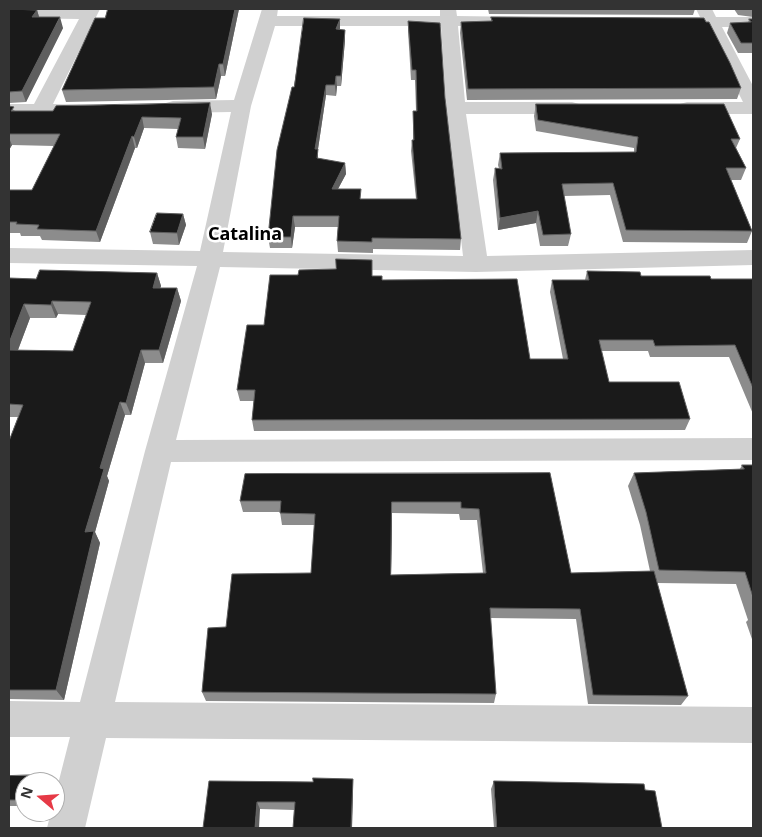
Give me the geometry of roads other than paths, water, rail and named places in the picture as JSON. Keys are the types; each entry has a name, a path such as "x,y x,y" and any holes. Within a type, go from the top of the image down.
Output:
{"street":[{"path":"9,14 90,12 40,110"},
{"path":"66,828 159,451 210,260 242,106 269,15 448,15 542,22"},
{"path":"448,15 456,108 476,264"},
{"path":"651,22 708,16 753,22"},
{"path":"708,16 753,103"},
{"path":"156,108 242,106"},
{"path":"456,108 595,108"},
{"path":"664,108 753,108"},
{"path":"9,110 108,109"},
{"path":"9,255 476,264 753,258"},
{"path":"159,451 753,449"},
{"path":"9,719 753,725"}],"district":[{"name":"Catalina","path":"245,235"}]}
